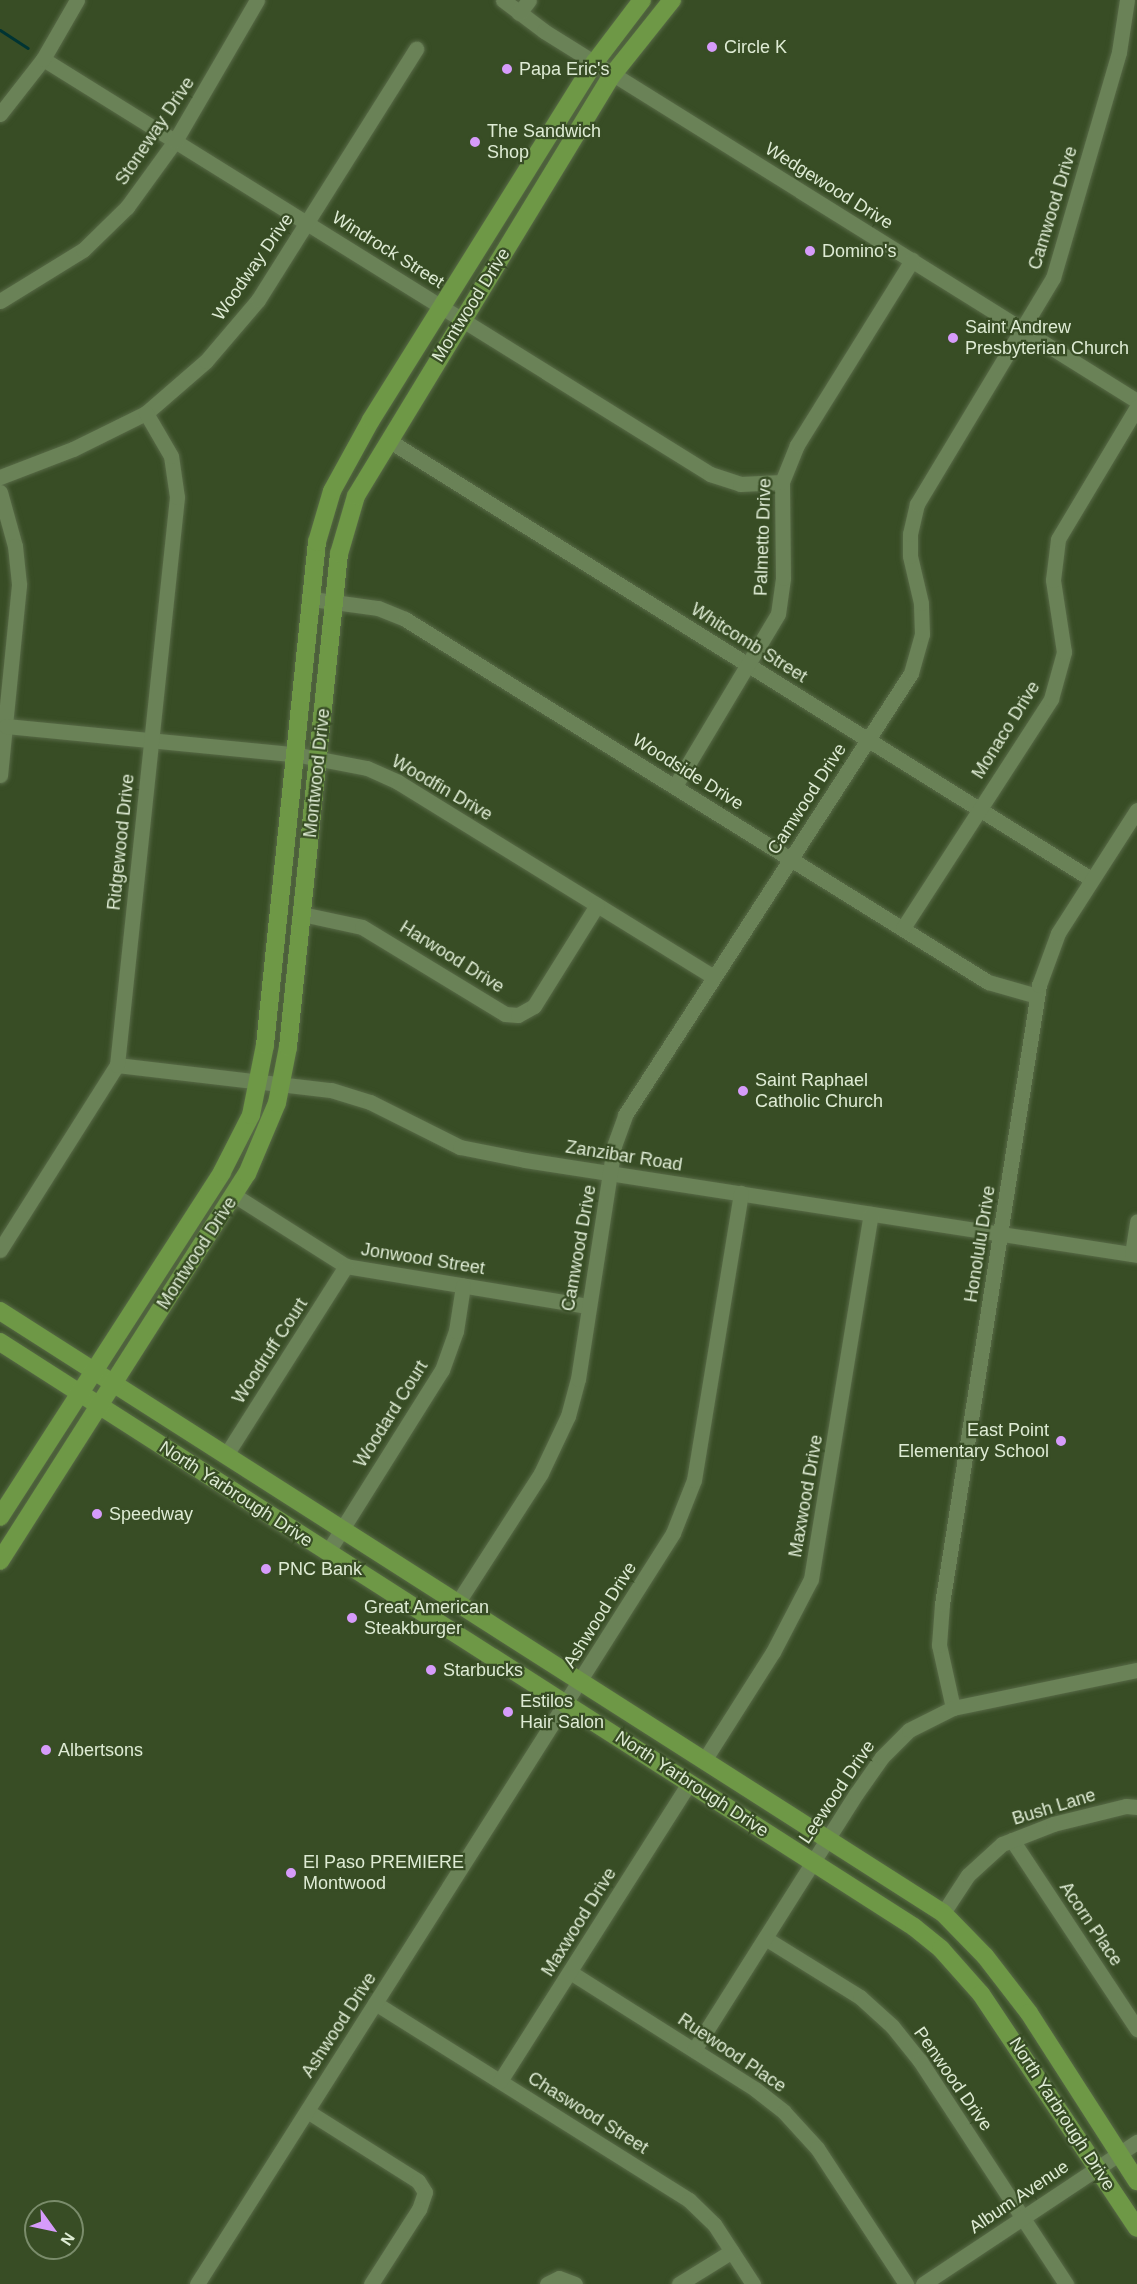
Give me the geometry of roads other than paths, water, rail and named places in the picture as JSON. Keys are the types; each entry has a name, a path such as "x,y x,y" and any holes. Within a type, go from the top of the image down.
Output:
{"main road":[{"name":"Montwood Drive","path":"0,1517 239,1143 260,1081 317,542 332,491 345,462 595,62 642,0"},
{"name":"Montwood Drive","path":"0,1562 234,1195 262,1146 283,1084 336,602 339,554 347,520 365,476 613,74 672,0"},
{"path":"513,193 533,206"},
{"name":"North Yarbrough Drive","path":"0,1311 943,1913 985,1956 1023,2004 1137,2181"},
{"name":"North Yarbrough Drive","path":"0,1342 914,1927 961,1971 999,2018 1137,2228"}],"street":[{"path":"0,114 43,59 77,0"},
{"name":"Stoneway Drive","path":"0,301 56,270 100,235 148,181 175,141 257,0"},
{"name":"Wedgewood Drive","path":"503,0 519,13 613,74 1137,401"},
{"path":"519,13 530,0"},
{"name":"Camwood Drive","path":"458,1602 558,1440 578,1379 614,1146 625,1114 910,673 922,634 921,603 910,556 910,534 917,504 1023,330 1059,264 1119,52 1127,0"},
{"name":"Woodway Drive","path":"0,477 73,449 146,413 226,340 258,300 416,49"},
{"name":"Windrock Street","path":"43,59 710,474 747,485 782,482"},
{"name":"Palmetto Drive","path":"675,786 775,624 782,596 782,482 797,445 912,260"},
{"name":"Monaco Drive","path":"903,928 1057,686 1064,652 1053,580 1058,539 1137,407"},
{"name":"Ridgewood Drive","path":"0,1250 117,1065 177,496 171,456 146,413"},
{"name":"Whitcomb Street","path":"387,440 1091,879"},
{"path":"0,492 15,546 19,585 0,775"},
{"name":"Woodside Drive","path":"312,599 378,608 405,619 988,982 1037,996"},
{"name":"Woodfin Drive","path":"6,726 294,754 367,768 398,782 714,977"},
{"name":"Honolulu Drive","path":"953,1708 939,1645 942,1604 1037,996 1049,951 1091,879 1137,810"},
{"name":"Harwood Drive","path":"302,914 362,927 505,1014 518,1015 534,1006 597,905"},
{"name":"Zanzibar Road","path":"117,1065 260,1081 357,1096 460,1147 611,1174 1134,1254"},
{"name":"Ashwood Drive","path":"197,2284 582,1682 668,1542 690,1494 741,1193"},
{"name":"Jonwood Street","path":"234,1195 345,1266 588,1306"},
{"name":"Maxwood Drive","path":"705,1759 773,1652 811,1579 871,1214"},
{"path":"1134,1254 1137,1221"},
{"name":"Woodruff Court","path":"226,1455 345,1266"},
{"name":"Woodard Court","path":"327,1553 442,1370 456,1331 463,1286"},
{"name":"Leewood Drive","path":"694,2050 828,1838 891,1746 909,1730 953,1708 1137,1670"},
{"name":"Maxwood Drive","path":"500,2081 690,1782"},
{"name":"Bush Lane","path":"943,1913 980,1862 1012,1840 1053,1824 1126,1806 1137,1807"},
{"name":"Acorn Place","path":"1012,1840 1137,2029"},
{"name":"Penwood Drive","path":"765,1938 860,1997 892,2026 920,2061 1066,2284"},
{"name":"Ruewood Place","path":"570,1972 768,2098 803,2130 906,2284"},
{"name":"Chaswood Street","path":"375,2003 689,2200 702,2211 753,2284"},
{"path":"307,2111 418,2181 425,2192 419,2209 371,2284"},
{"name":"Album Avenue","path":"923,2284 1137,2142"},
{"path":"679,2284 732,2251"},
{"path":"547,2284 559,2278 575,2284"}],"waterway":[{"path":"0,30 28,48"}],"place":[{"name":"Circle K","path":"712,47"},
{"name":"Papa Eric's","path":"507,69"},
{"name":"The Sandwich Shop","path":"475,142"},
{"name":"Domino's","path":"810,251"},
{"name":"Saint Andrew Presbyterian Church","path":"953,338"},
{"name":"Saint Raphael Catholic Church","path":"743,1091"},
{"name":"East Point Elementary School","path":"1061,1441"},
{"name":"Speedway","path":"97,1514"},
{"name":"PNC Bank","path":"266,1569"},
{"name":"Great American Steakburger","path":"352,1618"},
{"name":"Starbucks","path":"431,1670"},
{"name":"Estilos Hair Salon","path":"508,1712"},
{"name":"Albertsons","path":"46,1750"},
{"name":"El Paso PREMIERE Montwood","path":"291,1873"}]}
